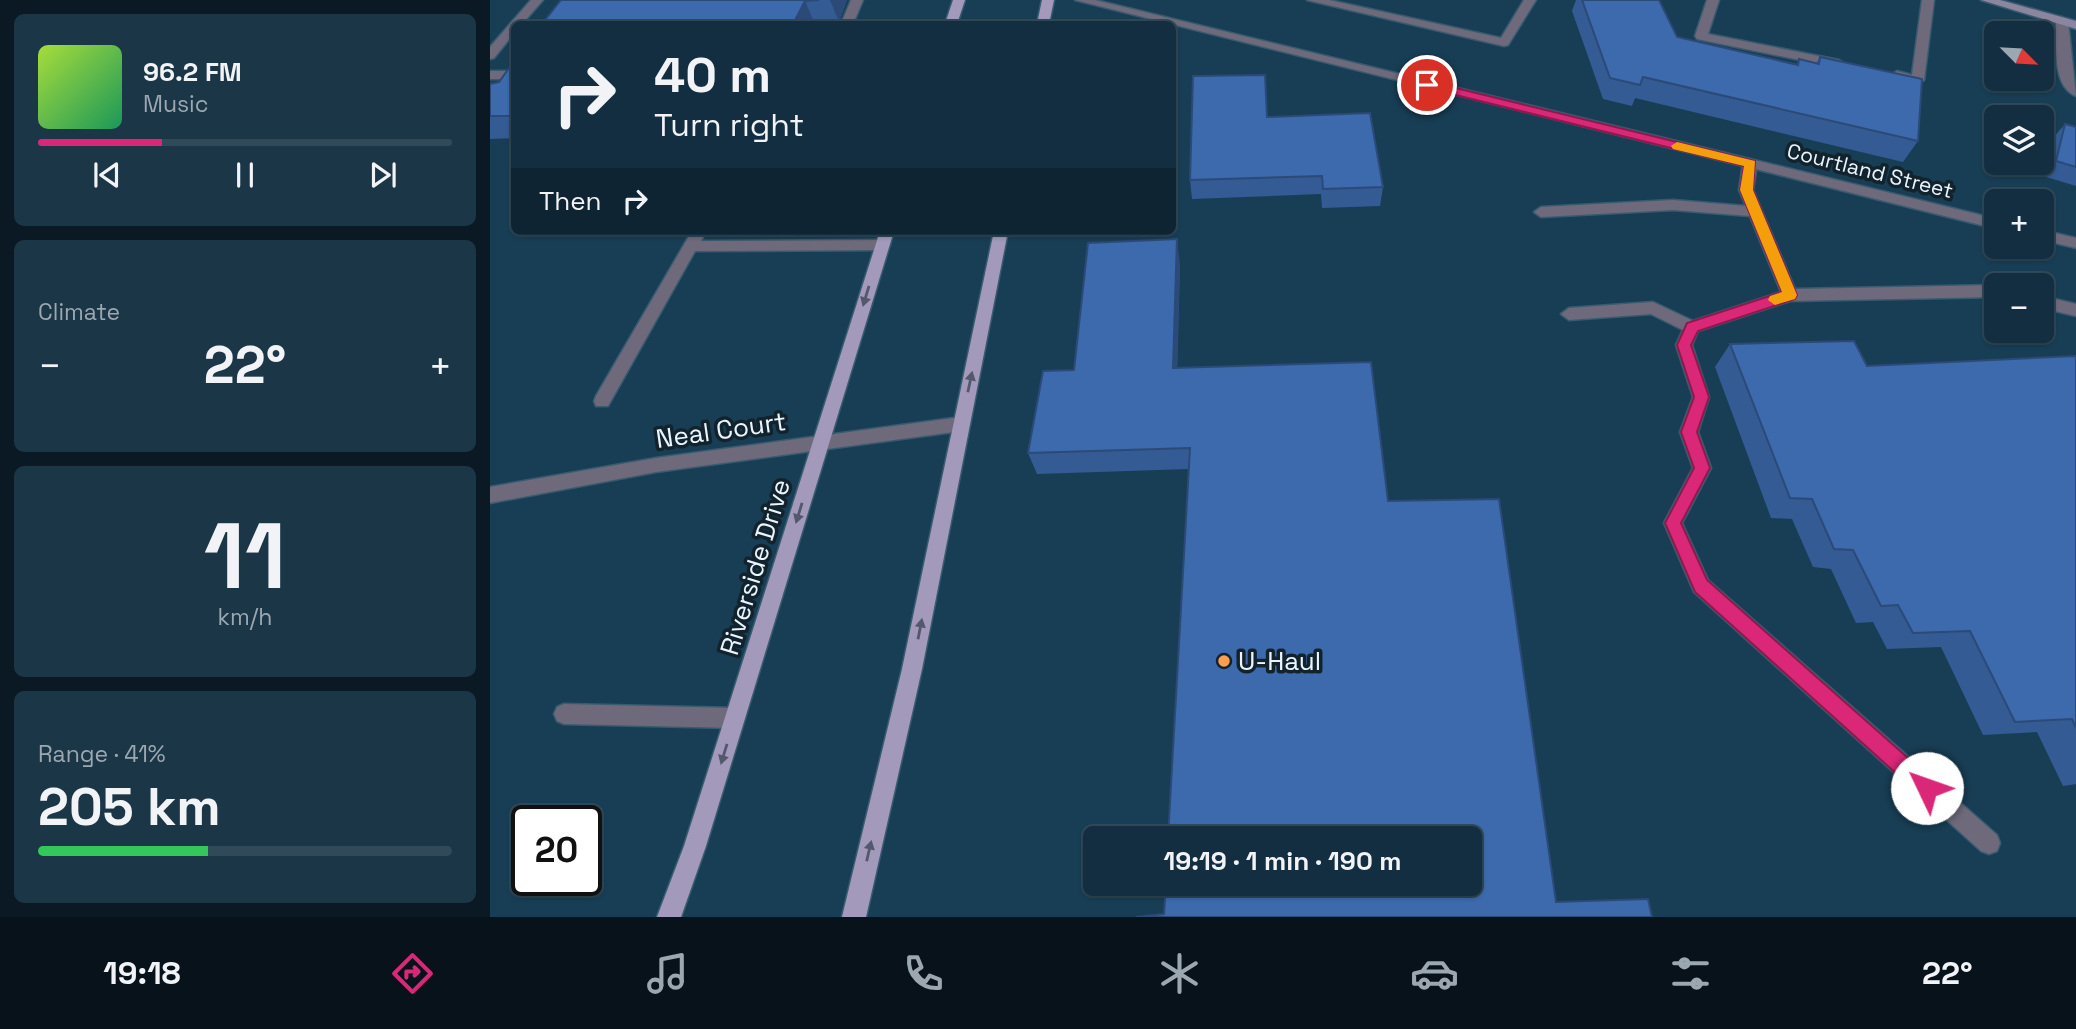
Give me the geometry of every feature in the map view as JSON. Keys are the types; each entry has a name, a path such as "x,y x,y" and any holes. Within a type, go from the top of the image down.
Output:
{"main road":[{"path":"952,21 959,0"},
{"path":"1044,21 1048,0"},
{"path":"1987,0 2076,25"},
{"path":"854,917 912,669 1000,235"},
{"name":"Riverside Drive","path":"669,917 695,846 885,238"}],"street":[{"path":"519,21 537,0"},
{"path":"848,21 857,0"},
{"name":"Courtland Street","path":"1082,0 1168,21"},
{"path":"1313,0 1504,43 1530,0"},
{"path":"1713,0 1701,36 1850,66"},
{"path":"1877,71 1918,80 1928,0"},
{"path":"2062,21 2066,80 2076,92"},
{"name":"Courtland Street","path":"1176,23 1984,221"},
{"path":"490,55 511,30"},
{"path":"490,75 511,75"},
{"path":"1750,164 1746,190 1790,295"},
{"path":"1541,212 1672,205 1755,212"},
{"path":"602,401 697,235"},
{"path":"692,246 885,238"},
{"path":"2054,238 2076,243"},
{"path":"1569,314 1653,308 1692,327 1790,295 1984,291"},
{"path":"2054,305 2076,310"},
{"path":"1692,327 1684,345 1701,397 1689,432 1702,468 1673,523 1701,586 1989,844"},
{"name":"Neal Court","path":"490,495 656,465 961,424"},
{"path":"564,714 735,718"}],"building":[{"path":"561,0 819,0 805,1 795,21 544,21"},
{"path":"1582,0 1659,0 1677,37 1798,65 1799,59 1819,64 1820,57 1922,79 1918,141 1643,77 1640,85 1610,78"},
{"path":"511,65 511,116 490,116 490,84 499,82"},
{"path":"1265,75 1267,117 1370,113 1383,187 1323,189 1322,176 1190,180 1193,76"},
{"path":"2065,124 2076,127 2076,167 2056,161"},
{"path":"1177,239 1173,368 1371,362 1388,501 1499,499 1556,902 1648,899 1652,917 1136,917 1164,914 1165,896 1482,896 1482,826 1169,826 1190,448 1028,453 1043,371 1074,370 1088,243"},
{"path":"1854,341 1867,366 2076,356 2076,728 2072,719 2015,722 1970,631 1913,633 1898,605 1881,606 1853,550 1834,549 1812,499 1790,498 1730,344"}],"slow traffic":[{"path":"1677,146 1750,164 1746,190 1790,295 1775,300"}],"place":[{"name":"U-Haul","path":"1224,661"}],"route":[{"path":"1427,85 1750,164 1746,190 1790,295 1692,327 1684,345 1701,397 1689,432 1702,468 1673,523 1701,586 1927,788"}]}
